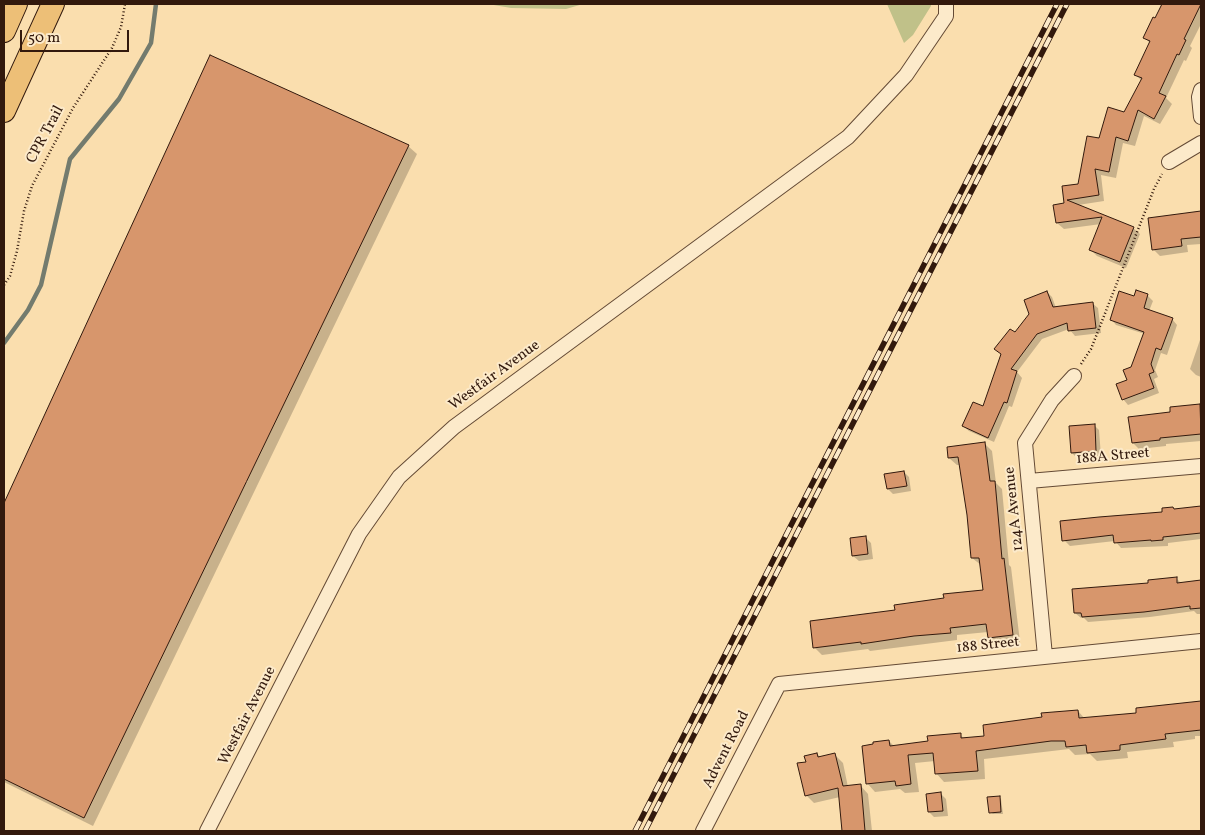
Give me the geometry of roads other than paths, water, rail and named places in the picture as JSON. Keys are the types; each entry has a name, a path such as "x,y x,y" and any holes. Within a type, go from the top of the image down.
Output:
{"highway":[{"path":"4,31 16,4"},
{"path":"4,111 53,4"}],"street":[{"name":"Westfair Avenue","path":"207,831 359,534 399,477 454,427 848,136 906,75 924,51 946,16 946,4"},
{"path":"1201,90 1199,97 1201,117"},
{"path":"1169,162 1201,143"},
{"name":"124A Avenue","path":"1045,656 1024,443 1052,400 1074,376"},
{"name":"188A Street","path":"1028,481 1201,466"},
{"name":"188 Street","path":"779,684 1201,641"},
{"name":"Advent Road","path":"704,831 779,684"}],"waterway":[{"path":"4,343 28,310 41,285 70,159 119,99 151,43 156,4"}],"railway":[{"path":"635,831 1057,4"},
{"path":"645,831 1067,4"}]}
